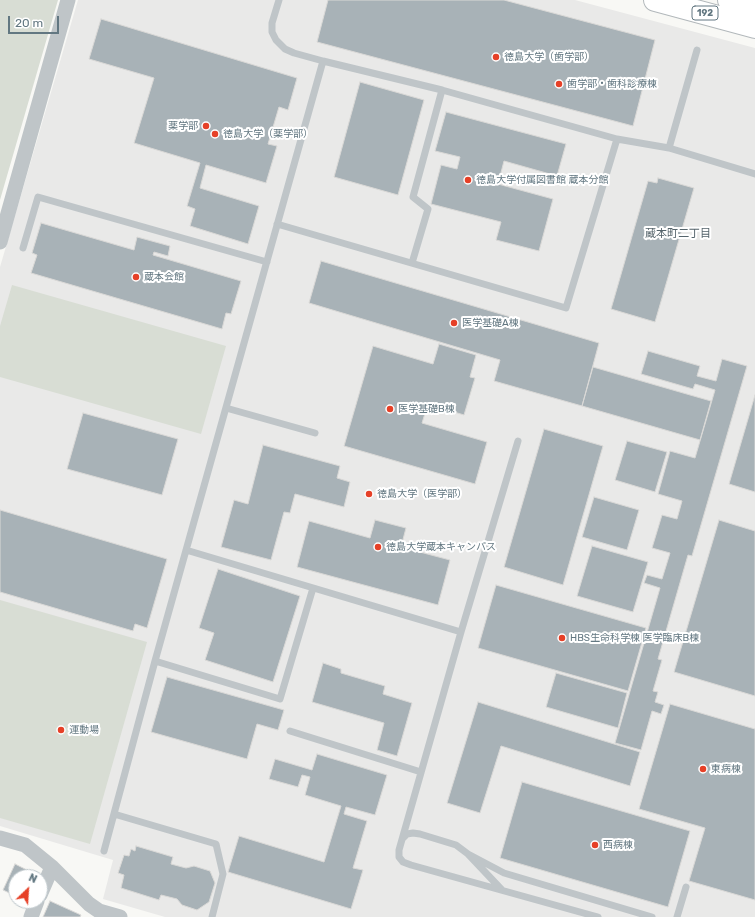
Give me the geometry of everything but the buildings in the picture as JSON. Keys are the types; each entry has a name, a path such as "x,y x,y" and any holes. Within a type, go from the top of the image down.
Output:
{"highway":[{"name":"192","path":"655,0 755,27"},
{"name":"192","path":"729,0 755,7"}],"street":[{"path":"0,242 68,0"},
{"path":"0,838 25,846 52,867 98,914 120,917"},
{"path":"48,876 52,867"}],"lane":[{"path":"279,0 272,23 272,32 276,40 285,49 294,53 442,90 617,139 669,148 755,174"},
{"path":"669,148 697,50"},
{"path":"104,851 155,661 323,61"},
{"path":"412,263 428,209 413,197 442,90"},
{"path":"277,224 566,308 617,139"},
{"path":"23,248 38,197 267,262"},
{"path":"226,408 315,433"},
{"path":"518,441 460,632 399,850 399,857 403,862 411,866 598,917"},
{"path":"186,550 460,632"},
{"path":"155,661 280,698 313,588"},
{"path":"290,731 421,772"},
{"path":"114,814 216,844 223,874 212,917"},
{"path":"403,838 407,834 413,833 456,845 468,854 504,873 652,917"},
{"path":"468,854 502,890"},
{"path":"677,917 686,887"}],"shaded area":[{"path":"0,0 58,0 0,200"},
{"name":"徳島大学蔵本キャンパス","path":"78,0 575,0 755,48 755,917 165,917 103,899 113,860 0,826 0,267"},
{"path":"12,285 226,346 201,434 0,377 0,326"},
{"name":"運動場","path":"0,600 147,642 90,844 0,818"}],"place":[{"name":"徳島大学（歯学部）","path":"496,57"},
{"name":"歯学部・歯科診療棟","path":"559,84"},
{"name":"薬学部","path":"206,126"},
{"name":"徳島大学（薬学部）","path":"215,134"},
{"name":"徳島大学付属図書館 蔵本分館","path":"468,180"},
{"name":"蔵本会館","path":"136,277"},
{"name":"医学基礎A棟","path":"454,323"},
{"name":"医学基礎B棟","path":"390,409"},
{"name":"徳島大学（医学部）","path":"369,494"},
{"name":"徳島大学蔵本キャンパス","path":"378,547"},
{"name":"HBS生命科学棟 医学臨床B棟","path":"562,638"},
{"name":"運動場","path":"61,730"},
{"name":"東病棟","path":"703,769"},
{"name":"西病棟","path":"595,845"}],"district":[{"name":"蔵本町二丁目","path":"678,234"}]}
